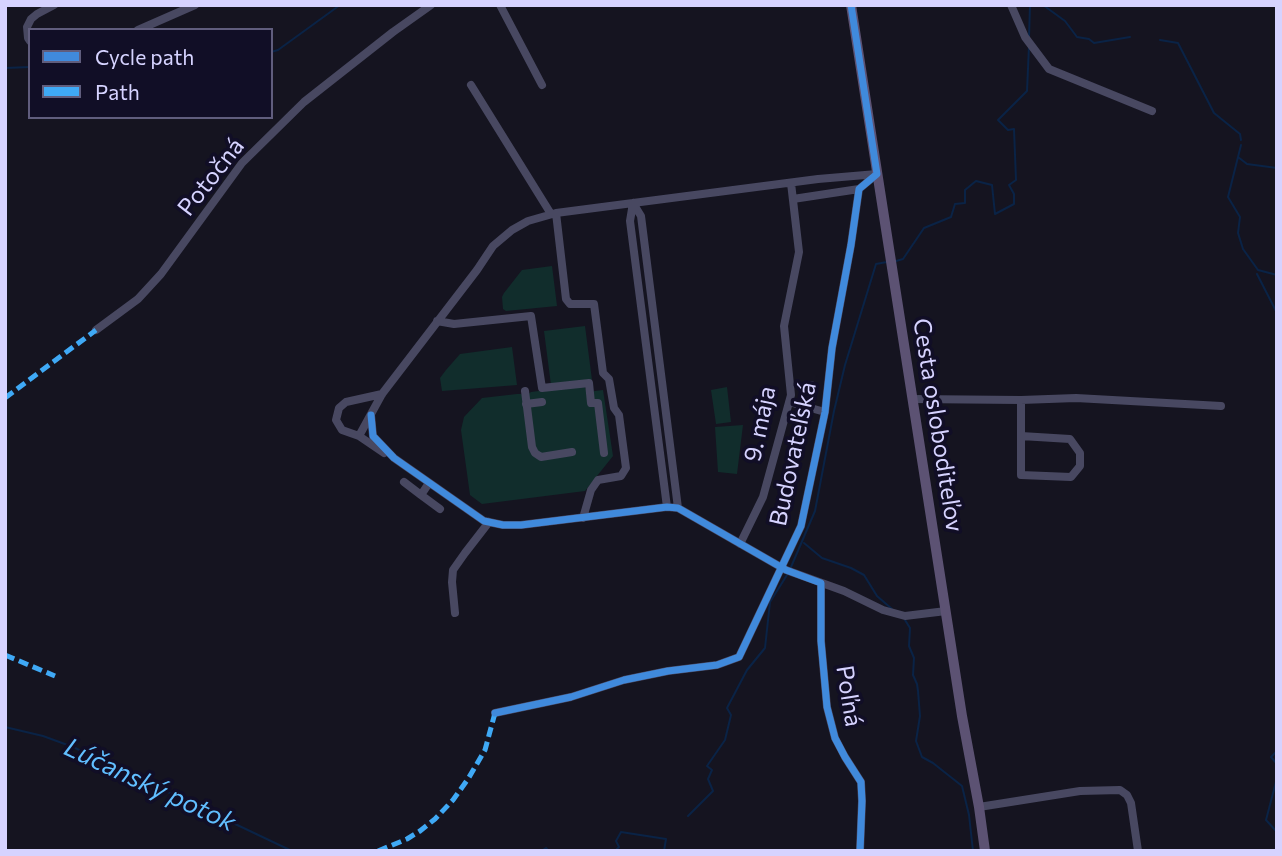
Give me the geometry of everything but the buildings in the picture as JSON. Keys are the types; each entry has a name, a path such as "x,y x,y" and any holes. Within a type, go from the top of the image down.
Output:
{"main road":[{"name":"Cesta osloboditeľov","path":"851,5 985,851"}],"street":[{"path":"28,33 27,27 31,19 54,5"},
{"path":"143,28 195,5"},
{"name":"Potočná","path":"96,330 138,299 161,274 242,163 304,102 431,5"},
{"path":"499,5 542,85"},
{"path":"1011,5 1025,37 1049,69 1152,111"},
{"path":"471,85 553,213 566,299 570,304 594,304 603,373 609,379 614,408 620,415 626,468 621,476 598,480 591,490 583,519"},
{"path":"359,436 383,394 493,246 512,229 553,213 877,174"},
{"path":"793,199 859,189 877,174"},
{"name":"9. mája","path":"740,544 763,497 791,395 785,327 799,252 791,183"},
{"name":"Budovateľská","path":"495,713 571,697 624,680 717,665 739,657 787,571 801,526 825,412 832,348 859,189"},
{"path":"633,204 630,221 667,507"},
{"path":"633,204 641,220 678,508"},
{"path":"437,321 454,324 531,316 542,388"},
{"path":"572,452 541,457 535,453 527,404 521,392 589,383 591,403 598,403 604,453"},
{"path":"810,408 811,385"},
{"path":"383,394 346,402 339,408 336,421 342,430 359,436 489,522 521,525 667,507 678,508 787,571 844,591 883,610 905,616 946,611"},
{"path":"912,399 1076,398 1221,406"},
{"path":"1021,400 1021,436 1021,475 1071,477 1080,466 1080,453 1070,439 1021,436"},
{"path":"527,404 542,402"},
{"path":"789,402 825,412"},
{"path":"372,415 373,436 394,458"},
{"path":"404,482 440,509"},
{"path":"421,495 429,482"},
{"path":"455,613 453,570 489,522"},
{"name":"Poľná","path":"821,583 821,641 827,707 835,738 861,782 860,851"},
{"path":"979,807 1080,791 1119,790 1131,803 1138,851"}],"green space":[{"path":"552,266 557,306 506,311 503,309 502,297 522,270"},
{"path":"585,326 592,380 551,385 544,331"},
{"path":"512,347 517,385 442,391 440,378 460,354"},
{"path":"584,385 587,392 603,390 613,456 585,491 482,504 470,495 461,430 464,417 482,398 517,394 524,397 531,392"},
{"path":"727,387 731,422 716,424 711,390"},
{"path":"743,425 737,474 718,472 715,427"}],"waterway":[{"path":"273,51 340,5"},
{"name":"Lúčanský potok","path":"1029,37 1030,5"},
{"path":"1043,5 1065,21 1077,37 1089,39 1094,43 1130,37"},
{"path":"1160,40 1178,43 1214,113 1240,134 1241,140"},
{"name":"Lúčanský potok","path":"896,261 903,259 924,228 951,217 955,204 965,203 965,190 976,181 992,185 995,214 1014,204 1014,194 1009,185 1016,180 1014,129 1008,130 998,120 1027,91 1029,46"},
{"path":"5,68 28,67"},
{"path":"1241,145 1228,197 1240,217 1238,233 1243,249 1258,270 1277,275"},
{"path":"1238,157 1247,164 1277,168"},
{"name":"Lúčanský potok","path":"791,567 815,511 845,365 876,264 887,262"},
{"path":"1257,274 1277,313"},
{"path":"804,543 822,558 864,575 877,596 892,609"},
{"name":"Lúčanský potok","path":"688,816 713,791 708,779 712,770 707,766 725,740 731,715 727,708 747,670 765,648 770,602 787,575"},
{"path":"905,620 910,628 909,646 914,658 913,675 918,691 920,716 916,741 922,757 962,786 973,851"},
{"name":"Lúčanský potok","path":"5,727 73,747 292,851"},
{"path":"1277,751 1271,757 1277,764"},
{"path":"1277,778 1266,820 1277,832"},
{"name":"Lúčanský potok","path":"615,851 619,847 616,841 621,832 666,839 664,851"},
{"name":"Lúčanský potok","path":"541,851 546,848 549,851"},
{"name":"Lúčanský potok","path":"499,851 510,851"}],"marked path":[{"path":"5,398 96,330"},
{"path":"5,655 55,676"},
{"path":"378,851 420,831 453,800 485,750 495,713"}],"cycle path":[{"path":"495,713 571,697 624,680 717,665 739,657 801,526 825,412 832,348 859,189 877,174 851,5"},
{"path":"371,415 373,436 394,458 484,521 521,525 667,507 678,508 786,570 821,583 821,641 827,707 835,738 861,782 860,851"}]}
